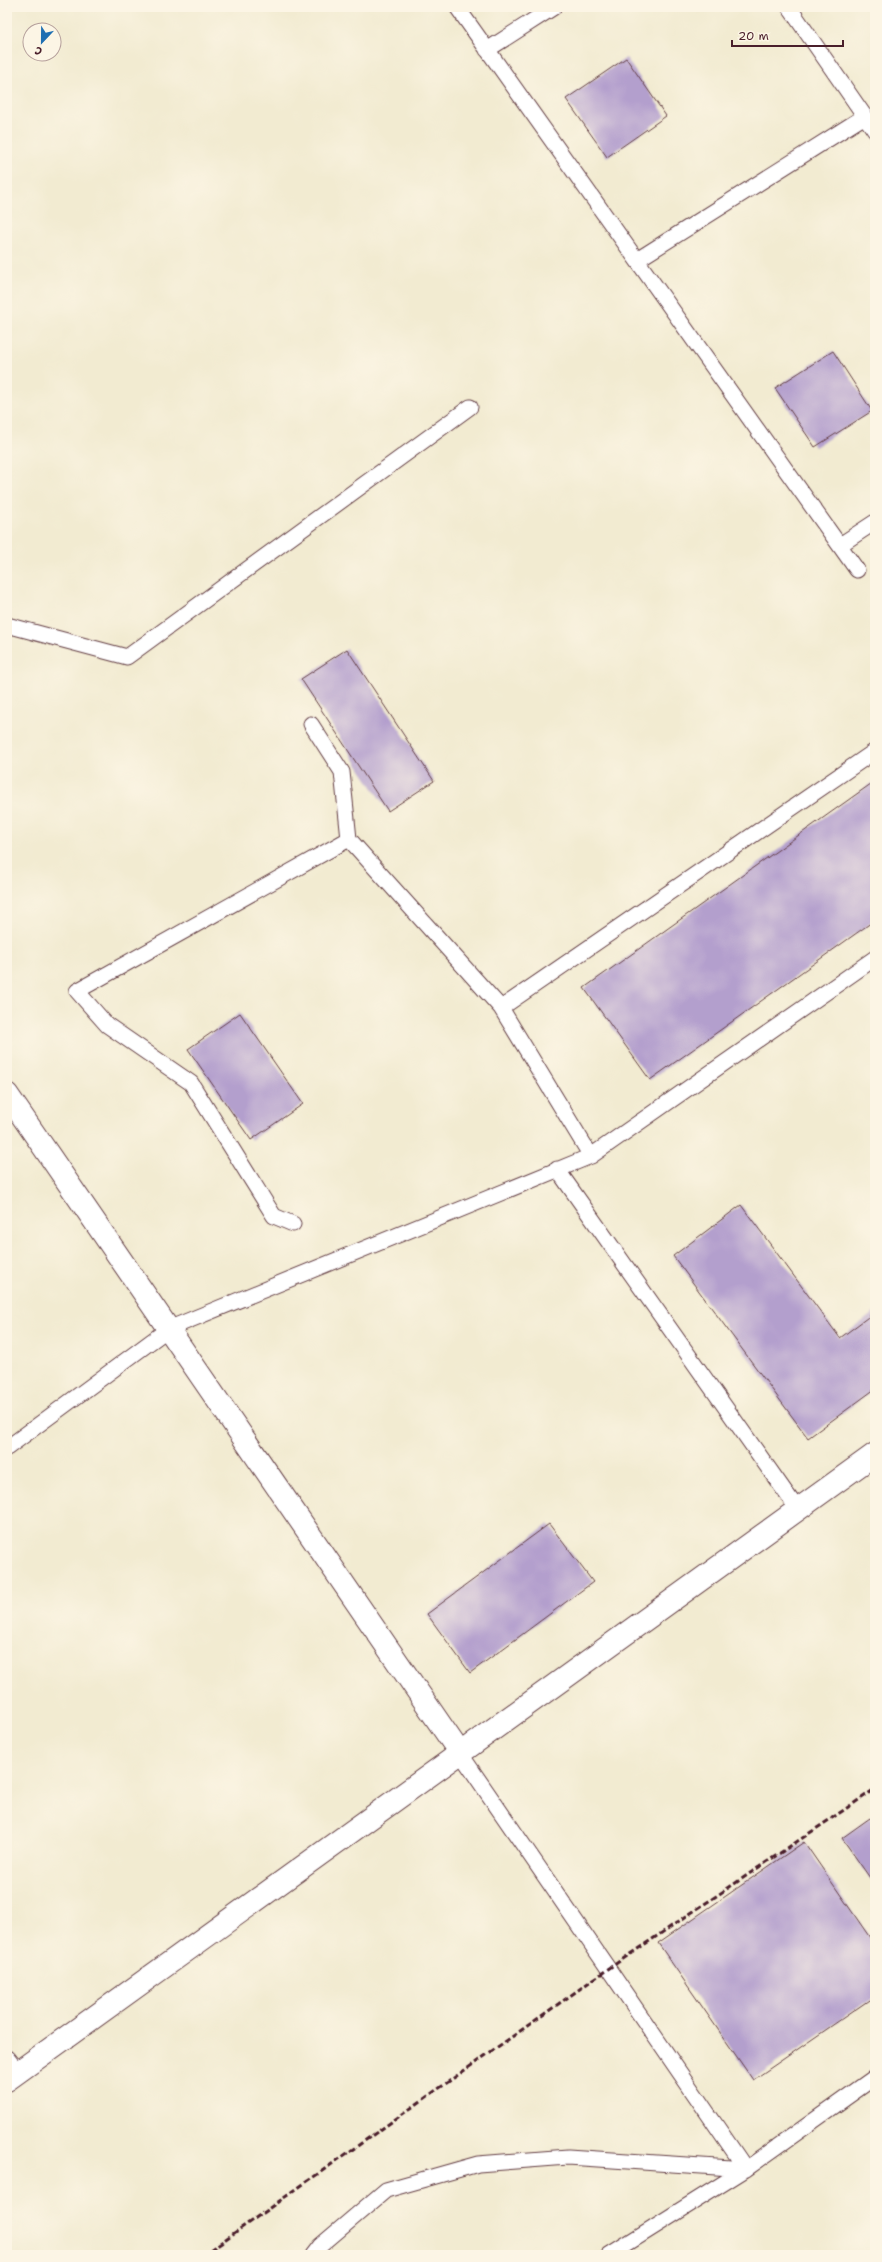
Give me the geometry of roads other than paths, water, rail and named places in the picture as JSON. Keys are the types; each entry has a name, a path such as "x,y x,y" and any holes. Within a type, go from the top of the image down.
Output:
{"street":[{"path":"7,1094 460,1754"},
{"path":"11,2070 460,1754 875,1454"}],"lane":[{"path":"457,7 857,570"},
{"path":"487,50 554,7"},
{"path":"789,7 875,131"},
{"path":"637,260 865,116"},
{"path":"7,625 127,657 470,406"},
{"path":"840,545 875,522"},
{"path":"311,724 342,772 349,839 501,1008 591,1156"},
{"path":"501,1008 875,751"},
{"path":"293,1224 274,1216 191,1083 107,1025 76,991 349,839"},
{"path":"7,1448 168,1329 591,1156 875,958"},
{"path":"557,1169 798,1510"},
{"path":"460,1754 746,2169"},
{"path":"609,2255 746,2169 875,2077"},
{"path":"313,2255 320,2246 386,2190 478,2164 568,2157 746,2169"}],"railway":[{"path":"203,2255 608,1969 875,1789"}]}
